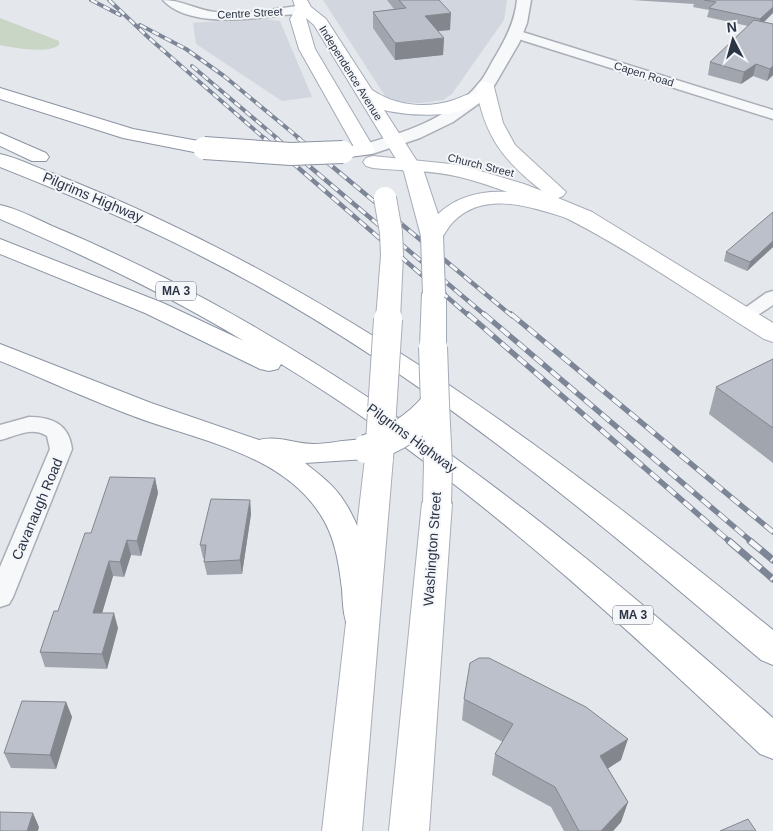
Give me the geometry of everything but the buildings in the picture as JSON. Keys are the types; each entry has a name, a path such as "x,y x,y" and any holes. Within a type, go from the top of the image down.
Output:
{"main road":[{"name":"Independence Avenue","path":"369,156 304,41 298,23 302,5 318,20 402,153"},
{"path":"362,92 384,104 410,110 440,109 480,93 501,140 520,163 556,192"},
{"name":"Church Street","path":"0,93 143,137 204,148 284,154 343,152 369,156 402,153 447,156 486,164 523,175 556,192 584,217"},
{"path":"0,139 148,208 264,279"},
{"name":"Church Street","path":"402,153 495,180 584,217 773,334"},
{"name":"Washington Street","path":"402,153 422,195 432,236 438,466 437,503 409,831"},
{"path":"342,831 392,265 391,232 385,198 369,156"},
{"name":"Pilgrims Highway","path":"0,160 66,184 135,214 264,279 374,346 488,425 625,529 773,650"},
{"path":"432,236 449,212 463,204 485,198 524,200 584,217"},
{"name":"Pilgrims Highway","path":"0,211 116,262 218,314 343,389 428,449 576,566 663,641 773,742"},
{"path":"0,246 198,327 280,368 428,449"},
{"path":"6,354 125,403 231,439 289,465 312,483 330,504 346,534 351,552 361,620"},
{"path":"231,439 312,454 375,451 412,429 435,404"}],"street":[{"name":"Centre Street","path":"169,0 183,9 221,16 302,5"},
{"path":"369,156 402,153 429,128 480,93 516,34 524,0"},
{"name":"Capen Road","path":"516,34 773,115"},
{"path":"744,315 773,297"},
{"name":"Cavanaugh Road","path":"0,433 27,424 46,425 54,429 59,435 62,449 0,597"}],"shaded area":[{"path":"323,0 507,0 504,20 452,94 443,100 420,103 399,102 385,96"},
{"path":"256,18 280,21 312,97 282,101 196,44 193,23"}],"green space":[{"path":"0,18 59,41 59,45 54,48 39,50 0,45"}],"railway":[{"path":"91,0 120,15"},
{"path":"109,0 149,38 265,139"},
{"path":"140,25 186,49 224,76 300,139"},
{"path":"192,66 278,139"},
{"path":"264,138 469,316"},
{"path":"276,138 486,316"},
{"path":"298,138 512,316"},
{"path":"468,314 730,542"},
{"path":"484,314 752,542"},
{"path":"511,314 773,532"},
{"path":"729,541 773,579"},
{"path":"750,541 773,560"}]}
